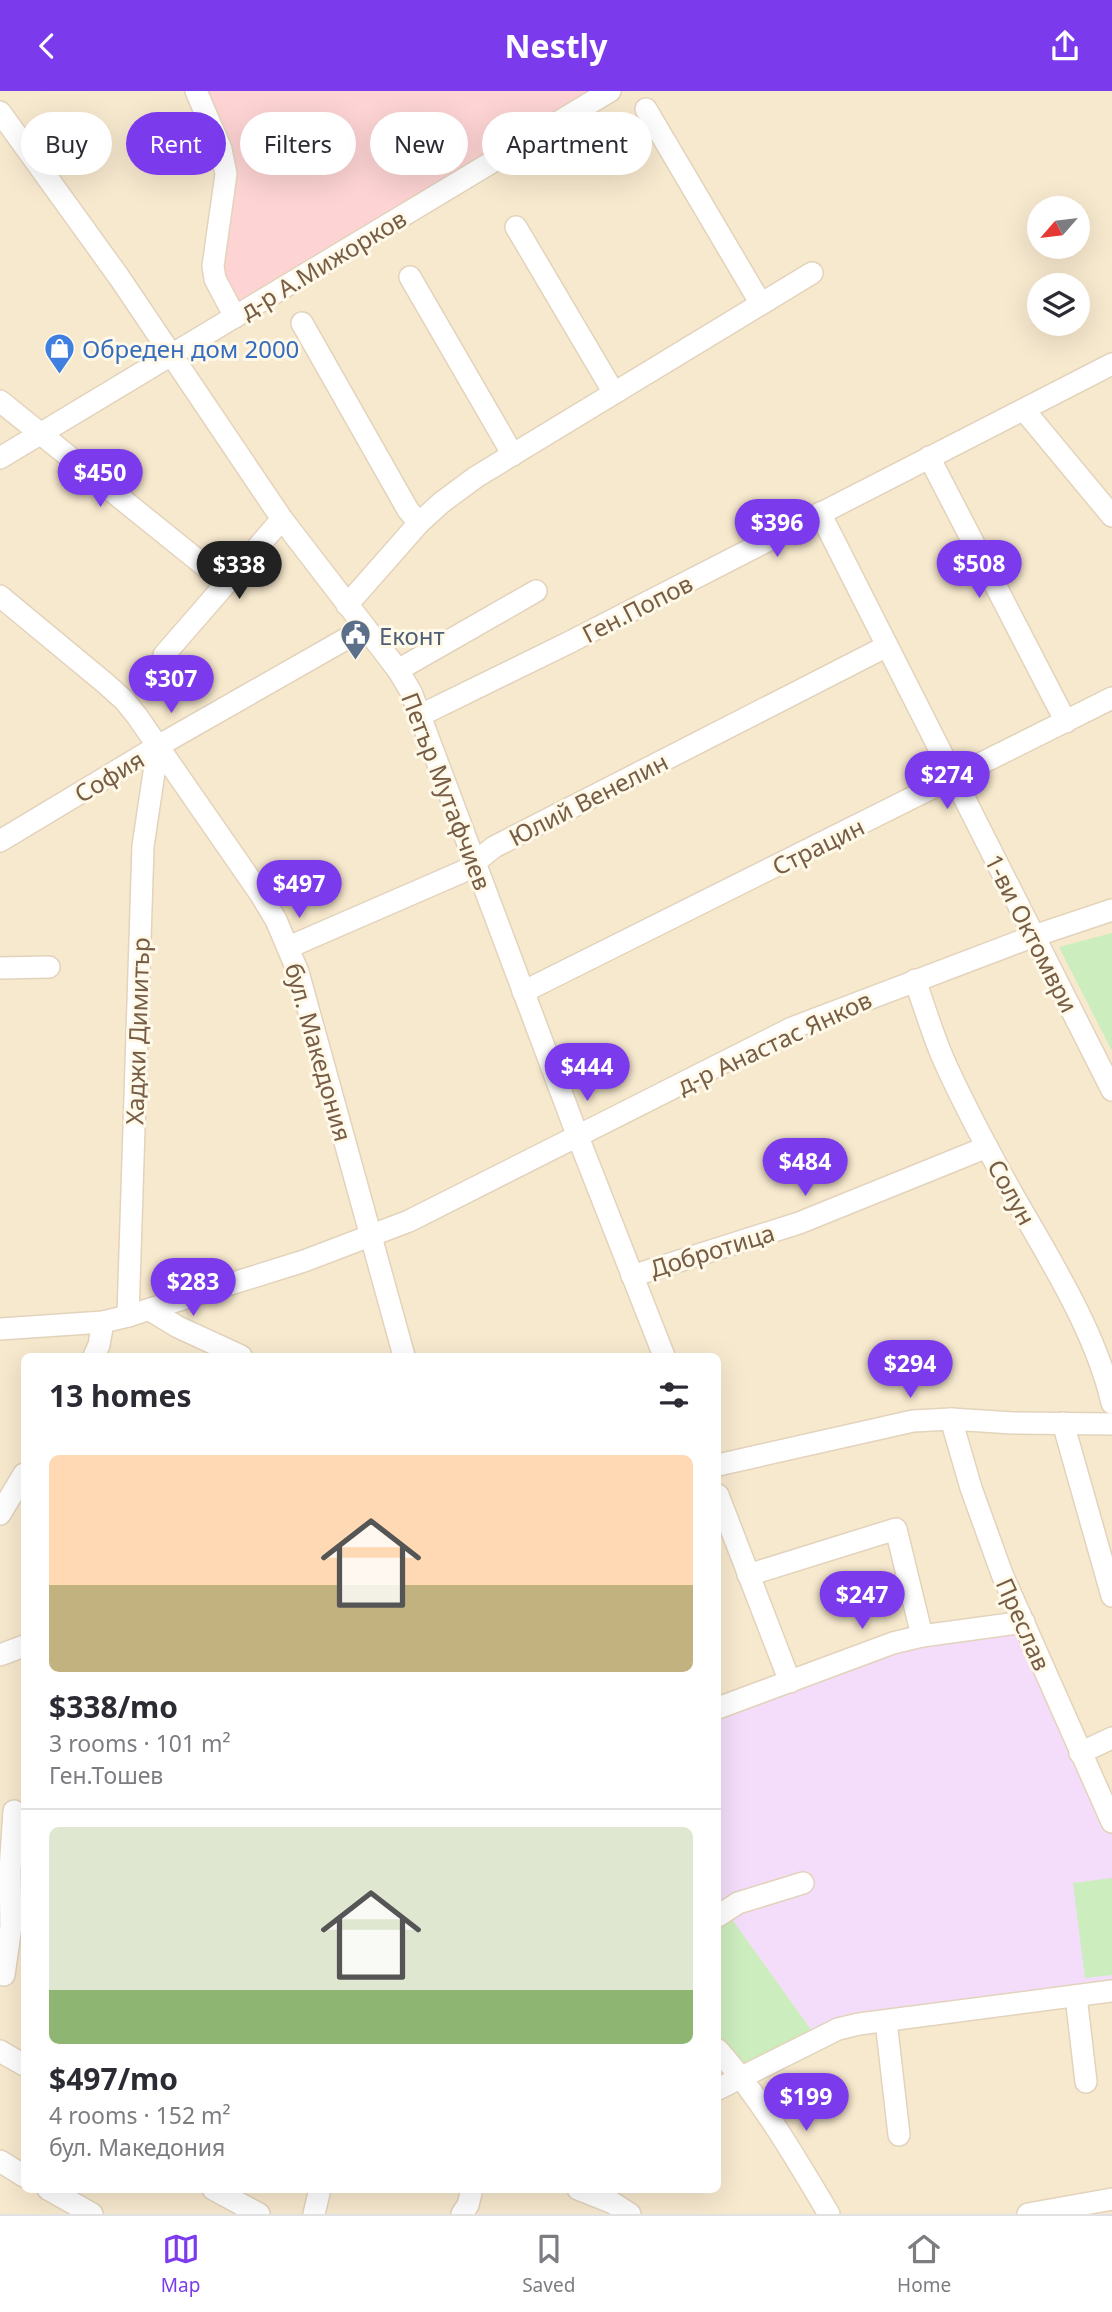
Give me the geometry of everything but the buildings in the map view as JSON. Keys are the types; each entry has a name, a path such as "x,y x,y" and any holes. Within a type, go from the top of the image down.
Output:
{"street":[{"path":"196,91 221,149 226,174 213,266 215,279 235,317"},
{"name":"д-р А.Мижорков","path":"0,458 610,91"},
{"path":"646,109 761,304"},
{"name":"Петър Мутафчиев","path":"0,113 111,266 282,519 398,670 421,715 523,992 663,1353"},
{"path":"516,227 614,393"},
{"path":"347,605 419,523 476,477 812,273"},
{"path":"410,277 513,454"},
{"path":"302,323 408,510 419,523"},
{"name":"Ген.Попов","path":"421,715 568,643 1112,364"},
{"path":"0,401 226,583"},
{"path":"1024,410 1112,516"},
{"path":"929,457 1066,722"},
{"name":"1-ви Октомври","path":"820,513 1112,1090"},
{"path":"164,655 282,519"},
{"path":"398,670 536,591"},
{"name":"бул. Македония","path":"0,596 124,700 261,895 289,947 403,1353"},
{"name":"София","path":"0,841 158,746 365,628"},
{"name":"Юлий Венелин","path":"289,947 464,871 494,847 887,646"},
{"name":"Страцин","path":"523,992 1112,698"},
{"name":"Хаджи Димитър","path":"128,1316 143,846 158,746"},
{"name":"д-р Анастас Янков","path":"0,1329 103,1322 128,1316 291,1265 370,1237 409,1221 792,1028 1034,936 1112,910"},
{"path":"0,968 50,967"},
{"name":"Солун","path":"915,981 943,1059 987,1147 1075,1308 1102,1366 1112,1403"},
{"name":"Добротица","path":"632,1276 799,1223 987,1147"},
{"path":"150,1310 178,1327 234,1353"},
{"path":"95,1353 103,1322"},
{"path":"721,1464 913,1421 951,1419 1112,1424"},
{"name":"Преслав","path":"951,1419 986,1534 1112,1822"},
{"path":"1063,1423 1112,1596"},
{"path":"0,1514 21,1479"},
{"path":"721,1513 727,1549 748,1575 790,1682"},
{"path":"748,1575 896,1529 922,1636"},
{"path":"721,1707 857,1654 922,1636 1024,1622"},
{"path":"0,1655 21,1647"},
{"path":"1080,1753 1112,1738"},
{"path":"4,1975 12,1926 10,1871 18,1842 13,1811"},
{"path":"721,1914 737,1903 803,1883"},
{"path":"721,2088 838,2029 1112,1991"},
{"path":"1076,1996 1086,2082"},
{"path":"886,2021 900,2135"},
{"path":"0,2051 21,2063"},
{"path":"721,2053 743,2078 778,2129 830,2214"},
{"path":"0,2161 21,2174"},
{"path":"55,2193 92,2214"},
{"path":"221,2193 260,2214"},
{"path":"314,2214 319,2193"},
{"path":"588,2193 613,2203 630,2214"},
{"path":"1028,2214 1112,2199"}],"shaded area":[{"path":"0,91 1112,91 1112,2214 0,2214"},
{"path":"201,91 598,91 563,112 482,112 482,161 468,169 468,112 370,112 370,175 458,175 239,307 220,271 232,175 226,159 226,112 209,112"},
{"path":"1024,1622 1112,1819 1112,1991 817,2038 721,1904 721,1707 857,1654"}],"green space":[{"path":"1112,933 1112,1051 1059,947"},
{"path":"1112,1878 1112,1975 1085,1978 1073,1883"},
{"path":"721,1904 817,2038 743,2078 721,2053"}],"place":[{"name":"Обреден дом 2000","path":"59,375"},
{"name":"Еконт","path":"356,662"}]}
